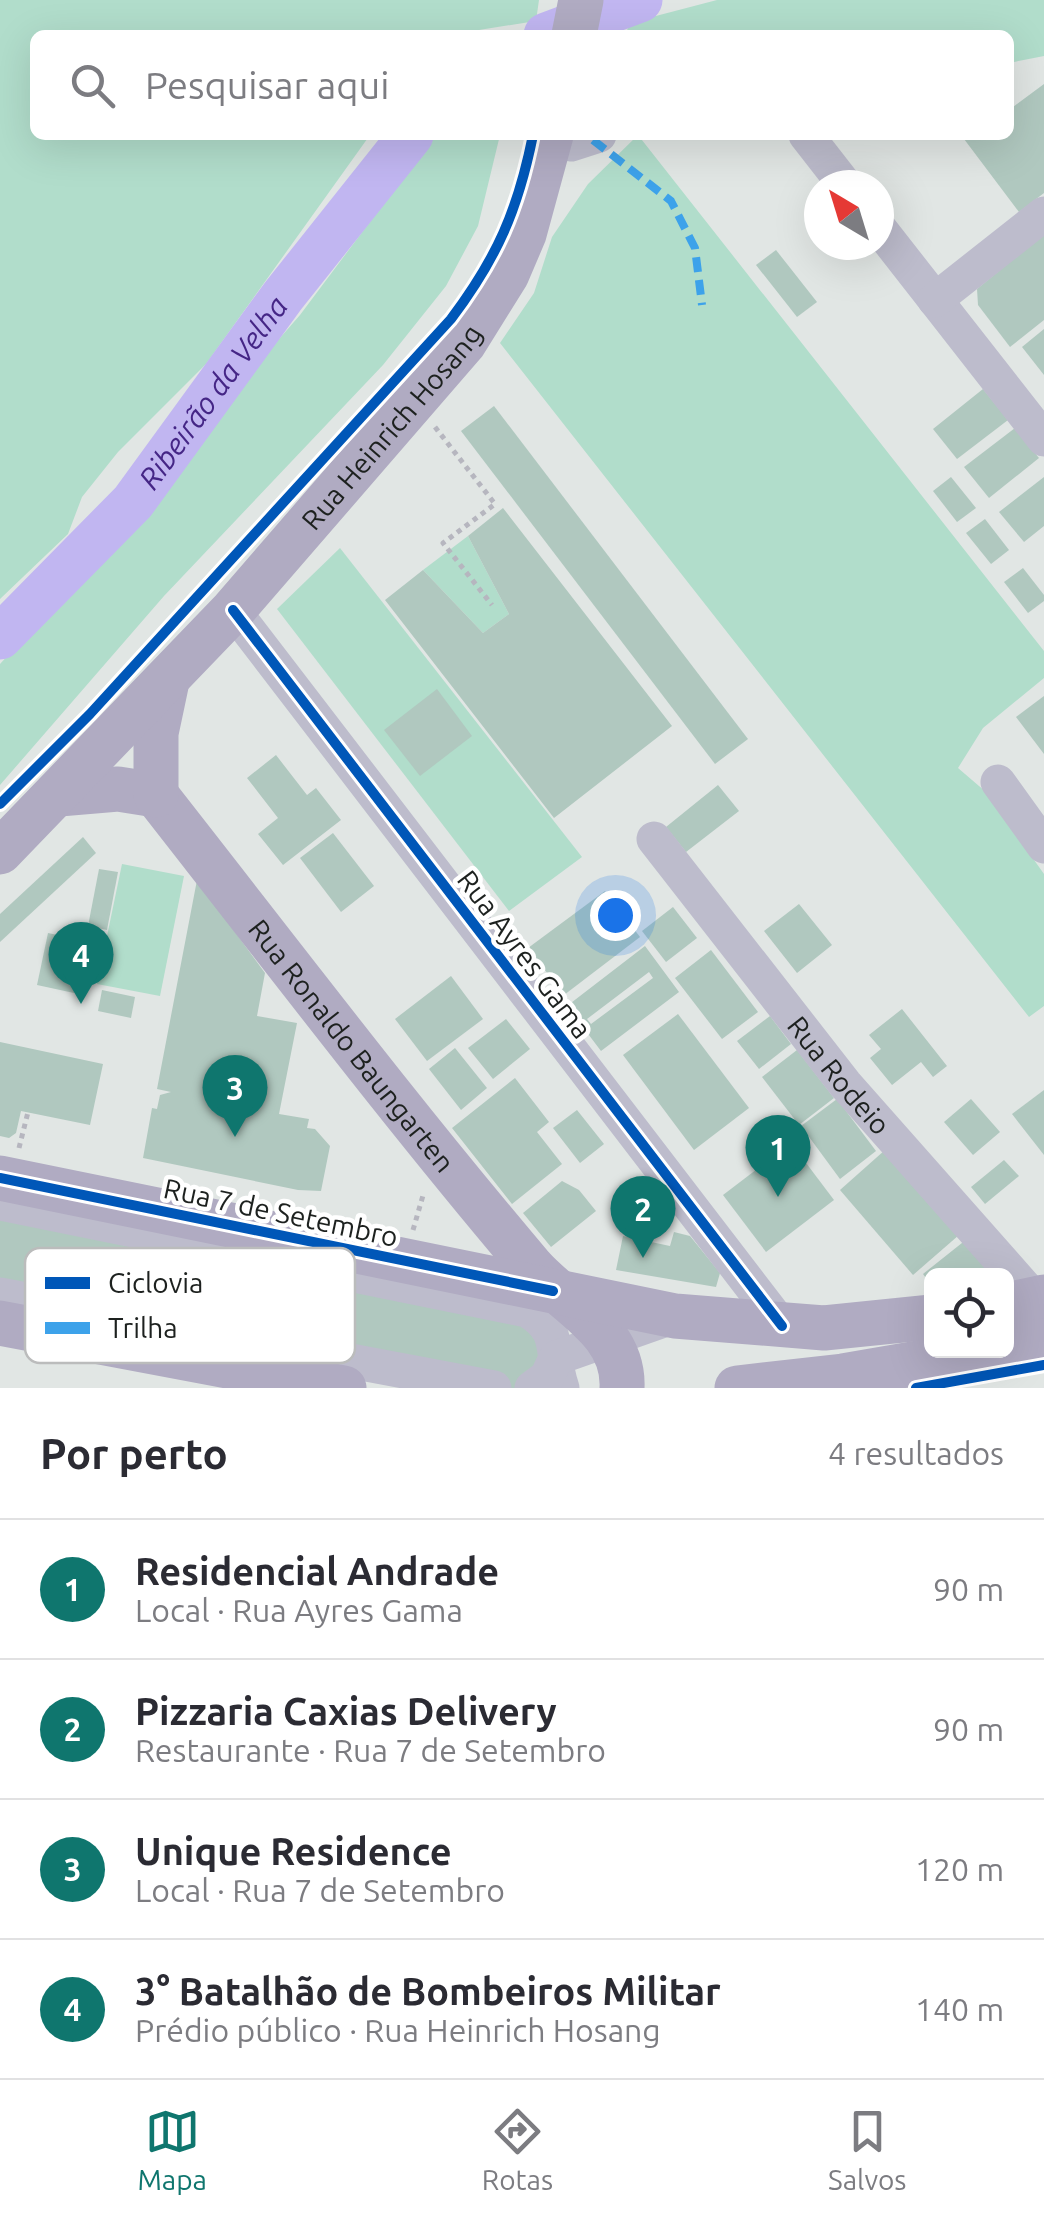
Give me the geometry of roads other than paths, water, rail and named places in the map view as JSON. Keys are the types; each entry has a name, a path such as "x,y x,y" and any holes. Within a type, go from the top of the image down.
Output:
{"main road":[{"path":"575,30 581,0"},
{"name":"Rua Heinrich Hosang","path":"0,852 233,610 464,343 507,274 550,140"},
{"name":"Rua Heinrich Hosang","path":"156,795 156,733 168,681"},
{"path":"59,794 118,789 156,795"},
{"name":"Rua Ronaldo Baungarten","path":"156,795 436,1154 553,1291 609,1337"},
{"name":"Rua 7 de Setembro","path":"0,1178 343,1248"},
{"name":"Rua 7 de Setembro","path":"355,1251 675,1316 824,1328 924,1318"},
{"path":"1014,1337 1032,1311"},
{"path":"0,1324 25,1329"},
{"path":"609,1337 620,1356 622,1388"},
{"path":"737,1388 846,1382 957,1358"},
{"path":"185,1363 275,1382 344,1388"}],"street":[{"path":"558,140 571,144 583,140"},
{"path":"810,140 833,170"},
{"path":"935,300 1044,214"},
{"path":"894,247 1044,439"},
{"name":"Rua Ayres Gama","path":"233,610 782,1326"},
{"path":"998,782 1044,846"},
{"name":"Rua Rodeio","path":"654,840 845,1084 1032,1311"},
{"path":"0,1204 219,1248"},
{"path":"355,1275 528,1310 544,1320 555,1338 559,1373"},
{"path":"0,1295 25,1300"},
{"path":"532,1388 609,1337 675,1316"},
{"path":"355,1362 494,1388"}],"waterway":[{"name":"Ribeirão da Velha","path":"559,30 640,0"},
{"name":"Ribeirão da Velha","path":"0,637 133,502 283,296 407,140"}],"place":[{"name":"3° Batalhão de Bombeiros Militar","path":"81,1004"},
{"name":"Unique Residence","path":"235,1137"},
{"name":"Residencial Andrade","path":"778,1197"},
{"name":"Pizzaria Caxias Delivery","path":"643,1258"}]}
